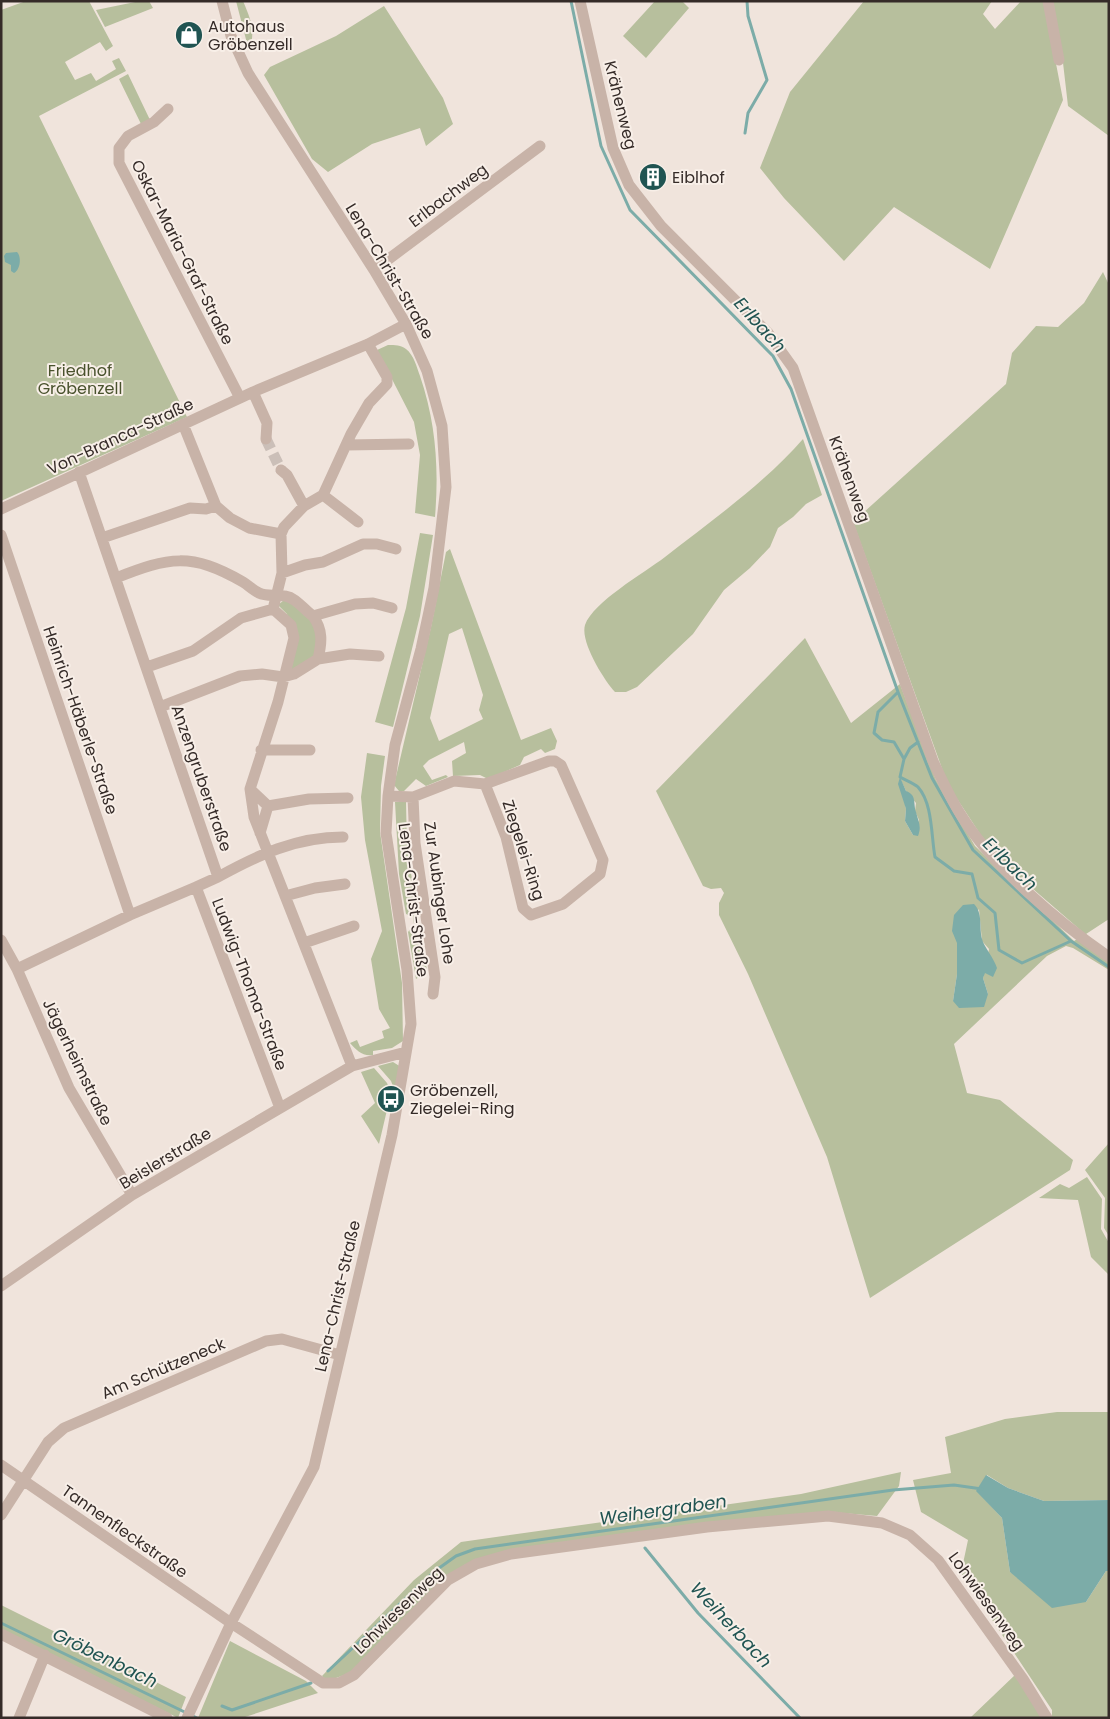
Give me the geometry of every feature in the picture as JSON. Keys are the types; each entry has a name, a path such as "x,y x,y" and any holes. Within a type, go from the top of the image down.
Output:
{"street":[{"name":"Lena-Christ-Straße","path":"187,1718 231,1623 314,1467 392,1135 412,1024 407,970 386,833 388,796 395,745 421,649 434,588 446,487 442,426 427,371 406,324 374,270 248,73 231,36 222,1"},
{"path":"230,1 239,54"},
{"name":"Krähenweg","path":"580,1 613,148 630,185 662,226 768,333 793,368 933,761 945,786 962,816 983,846 1007,872 1086,942 1109,957"},
{"path":"1048,1 1059,60"},
{"name":"Oskar-Maria-Graf-Straße","path":"168,109 154,122 128,136 119,148 119,162 240,398"},
{"name":"Erlbachweg","path":"374,270 540,146"},
{"name":"Von-Branca-Straße","path":"1,509 253,392 368,344 406,324"},
{"path":"273,609 282,573 281,534 288,520 304,506 323,495 346,445 369,403 387,384 387,377 368,344"},
{"path":"253,392 267,423 266,439"},
{"path":"184,424 216,506 230,518 249,528 281,534"},
{"path":"346,445 409,444"},
{"path":"281,470 287,475 304,506"},
{"name":"Anzengruberstraße","path":"79,472 218,877 196,887"},
{"path":"323,495 358,522"},
{"path":"102,538 190,508 206,509 216,506"},
{"name":"Heinrich-Häberle-Straße","path":"1,535 130,915"},
{"path":"282,573 305,565 323,562 363,544 377,544 396,549"},
{"path":"116,578 151,564 176,559 202,564 225,573 260,593 296,600 313,616 320,626 322,643 318,659"},
{"path":"313,616 355,604 373,603 392,608"},
{"path":"147,667 193,651 241,618 273,609"},
{"path":"273,609 291,625 294,638 278,702 250,789 254,817 352,1066"},
{"path":"160,707 240,676 262,674 283,677 294,674 318,659 350,654 379,656"},
{"path":"261,750 310,750"},
{"name":"Ziegelei-Ring","path":"388,796 413,797 454,781 486,784 549,761 555,762 561,765 603,860 600,874 563,904 538,914 526,912 521,903 506,837 486,784"},
{"path":"250,789 268,806"},
{"name":"Zur Aubinger Lohe","path":"413,797 415,843 436,977 433,994"},
{"path":"268,806 309,799 348,798"},
{"path":"260,833 268,806"},
{"path":"218,877 268,851 308,839 343,837"},
{"path":"285,896 315,888 345,884"},
{"name":"Ludwig-Thoma-Straße","path":"17,969 130,915 196,887 280,1108"},
{"path":"304,943 354,926"},
{"name":"Jägerheimstraße","path":"1,940 17,969 69,1088 132,1196"},
{"name":"Beislerstraße","path":"5,1283 132,1196 352,1066 406,1052"},
{"path":"1,1270 5,1283"},
{"name":"Am Schützeneck","path":"1,1515 48,1442 64,1428 266,1341 282,1339 340,1355"},
{"name":"Tannenfleckstraße","path":"1,1465 231,1623"},
{"name":"Lohwiesenweg","path":"231,1623 323,1683 339,1683 354,1675 448,1580 476,1564 511,1554 708,1526 828,1516 882,1523 910,1535 938,1560 1023,1679 1047,1718"},
{"path":"1,1634 167,1718"},
{"path":"18,1718 45,1655"}],"green space":[{"name":"Friedhof Gröbenzell","path":"26,1 89,1 113,46 106,51 100,42 65,62 75,80 91,73 96,81 116,69 112,61 119,58 126,71 39,116 187,417 1,501 1,10"},
{"path":"140,1 149,1 153,8 105,27 96,10"},
{"path":"236,1 243,1 250,20 252,37 249,51"},
{"path":"655,1 682,1 689,8 646,58 623,36"},
{"path":"864,1 992,1 983,14 995,29 1021,1 1044,1 1063,100 990,269 894,207 844,261 784,198 760,168 790,92"},
{"path":"1050,1 1109,1 1109,136 1068,106 1062,54"},
{"path":"384,6 443,98 453,124 426,146 420,128 372,144 328,172 312,159 264,75 270,67 336,36"},
{"path":"128,74 151,122 142,126 119,79"},
{"path":"1103,272 1109,285 1109,919 1086,934 1109,953 1109,970 1073,948 1066,946 1047,956 954,1044 967,1093 1000,1100 1073,1160 1070,1170 870,1298 827,1157 748,974 719,915 719,903 724,893 721,888 711,889 703,886 656,791 805,638 851,723 900,684 936,780 975,846 1074,941 1085,934 1010,869 986,843 948,785 853,522 1006,384 1012,353 1036,326 1058,327 1084,303","holes":["900,778 906,791 916,803 915,811 919,820 913,835 905,821 906,809","979,909 982,941 989,949 983,978 988,994 953,1001 957,974 957,943"]},
{"path":"388,345 400,346 411,355 420,376 430,411 437,481 435,517 415,513 420,455 414,422 377,350"},
{"path":"803,439 822,495 806,504 778,528 770,547 750,568 724,590 693,634 637,687 626,692 615,692 599,670 589,651 584,632 585,625 590,616 620,588 665,557 737,501 772,471"},
{"path":"420,533 433,535 420,616 393,727 375,722 406,608"},
{"path":"450,549 521,740 551,728 557,741 555,749 545,753 541,749 524,757 520,765 488,779 480,775 453,776 452,761 466,753 464,742 429,760 423,766 432,780 446,775 448,777 426,786 416,779 404,791 399,791 394,785 431,627 446,552","holes":["462,628 483,695 479,710 483,719 439,741 430,718 449,634"]},
{"path":"284,600 292,602 318,625 316,658 286,674 294,654 287,614 278,605"},
{"path":"367,753 385,756 381,786 380,832 402,983 403,1041 392,1048 373,1051 373,1055 366,1055 360,1052 350,1043 357,1040 360,1047 384,1038 382,1031 390,1028 379,1009 371,959 382,931 365,840 361,797"},
{"path":"395,802 406,802 407,849 427,971 416,979 408,932 414,924 413,917 406,914 399,874"},
{"path":"393,1062 401,1067 398,1090 394,1089 391,1081 378,1066"},
{"path":"374,1068 387,1083 391,1093 379,1144 361,1116 375,1103 361,1072"},
{"path":"1109,1143 1109,1236 1104,1228 1105,1198 1085,1170"},
{"path":"1087,1177 1102,1199 1101,1229 1109,1243 1109,1275 1091,1257 1078,1200 1039,1198 1060,1184 1069,1188"},
{"path":"1057,1412 1109,1412 1109,1500 1044,1501 1008,1488 987,1475 977,1491 1002,1518 1010,1572 1086,1602 1106,1571 1109,1571 1109,1718 1052,1718 1052,1710 961,1573 968,1540 921,1512 913,1480 951,1473 945,1437 1005,1419"},
{"path":"901,1472 899,1486 877,1516 831,1512 464,1565 355,1671 328,1681 322,1676 414,1580 461,1542 801,1494"},
{"path":"1,1605 186,1697 178,1718 1,1629"},
{"path":"230,1641 306,1681 318,1693 242,1718 198,1718"},
{"path":"1016,1674 1042,1718 970,1718"}],"water":[{"path":"17,252 20,263 14,273 11,271 11,265 5,262 4,256 6,253"},
{"path":"900,777 906,791 912,795 914,800 920,826 918,836 913,835 905,821 906,809 898,784"},
{"path":"974,904 980,916 983,942 997,968 993,977 985,973 983,978 988,994 984,1007 959,1008 953,1001 957,974 957,943 952,931 954,915 963,905"},
{"path":"986,1475 1008,1488 1044,1501 1109,1500 1109,1571 1106,1571 1086,1602 1052,1608 1010,1572 1002,1518 976,1491"}],"waterway":[{"name":"Erlbach","path":"571,1 601,146 630,210 773,356 791,389 898,692 878,712 874,733 882,740 894,742 904,759 900,777 918,787 923,794 931,821 935,857 954,871 972,874 978,898 995,913 999,950 1022,963 1071,941 1109,967"},
{"path":"745,133 748,113 767,80 748,16 747,1"},
{"name":"Erlbach","path":"898,692 932,778 973,850 1071,941"},
{"name":"Erlbach","path":"904,759 910,748 918,742"},
{"name":"Weihergraben","path":"328,1671 435,1571 456,1556 475,1549 893,1490 954,1485 982,1489"},
{"name":"Weiherbach","path":"645,1548 698,1613 800,1718"},
{"name":"Gröbenbach","path":"1,1623 197,1718"},
{"name":"Weihergraben","path":"222,1706 232,1710 311,1683"}],"tunnel":[{"path":"266,439 281,470"}],"place":[{"name":"Autohaus Gröbenzell","path":"189,35"},
{"name":"Eiblhof","path":"653,177"},
{"name":"Gröbenzell, Ziegelei-Ring","path":"391,1099"}]}
